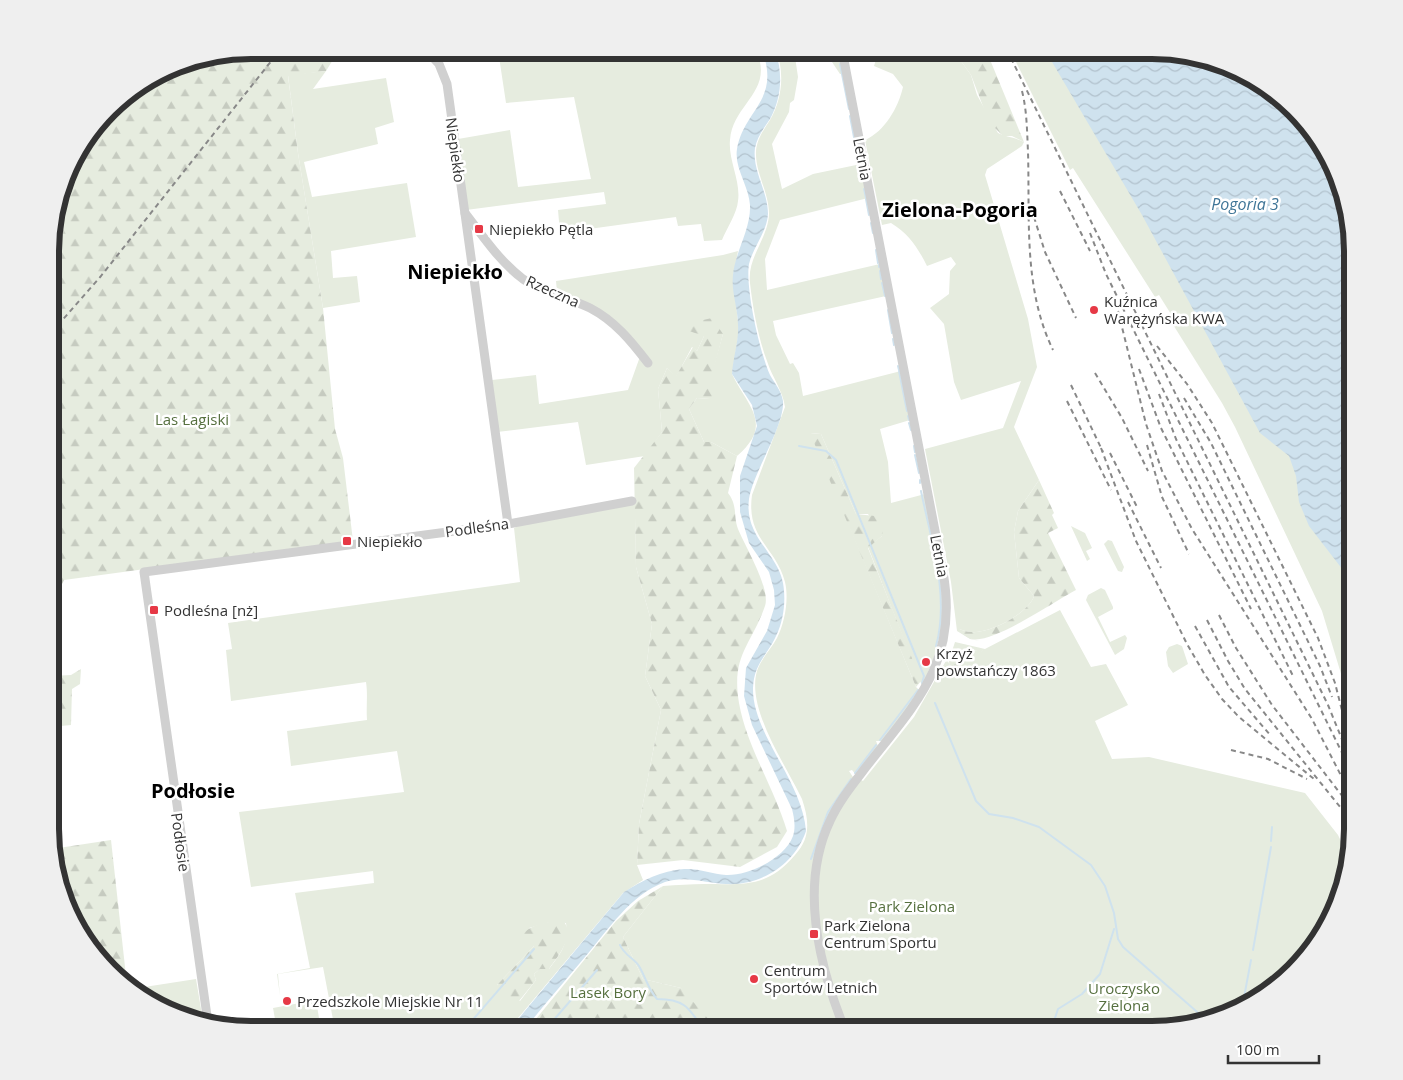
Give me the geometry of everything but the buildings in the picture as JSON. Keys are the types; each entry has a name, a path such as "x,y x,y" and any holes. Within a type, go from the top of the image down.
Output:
{"street":[{"name":"Niepiekło","path":"434,59 446,79 508,524"},
{"name":"Letnia","path":"841,1021 826,981 816,919 814,883 820,848 830,819 844,796 928,684 942,649 947,610 944,578 844,59"},
{"name":"Rzeczna","path":"464,212 512,270 547,291 596,312 626,335 648,363"},
{"name":"Podleśna","path":"144,572 508,524 632,501"},
{"name":"Podłosie","path":"144,572 207,1016"}],"green space":[{"name":"Las Łagiski","path":"333,59 326,71 288,76 298,153 323,308 335,429 343,458 353,541 64,580 59,590 59,239 65,201 79,166 91,144 115,115 144,91 178,73 201,65 226,60"},
{"path":"499,59 759,59 760,64 760,77 757,87 738,116 730,140 731,155 738,186 738,201 734,215 722,240 704,241 701,224 678,226 676,217 560,233 558,210 606,204 604,192 466,210 458,139 510,130 518,187 591,179 574,97 506,103"},
{"path":"779,59 795,59 798,77 794,100 790,103 789,112 772,144 782,189 813,174 861,164 868,198 780,220 765,259 767,290 880,264 886,296 773,321 776,335 790,364 793,363 799,373 803,396 901,371 910,420 880,429 888,462 891,503 925,494 941,581 943,623 932,664 926,662 931,665 922,686 868,547 882,536 868,514 856,514 821,434 811,433 916,687 920,691 882,741 876,741 878,746 856,775 852,770 849,771 853,777 863,781 914,717 947,659 951,668 950,674 983,650 963,651 953,655 951,654 955,642 985,649 1060,610 1091,667 1106,664 1128,705 1095,721 1112,759 1149,757 1305,793 1338,835 1344,847 1341,866 1334,891 1312,936 1279,973 1259,989 1225,1007 1189,1018 1164,1021 690,1021 681,988 643,979 623,937 663,886 744,884 765,879 785,866 800,849 806,835 807,821 802,799 769,736 757,702 755,686 757,671 780,632 786,603 785,582 781,570 757,533 751,510 752,495 785,407 761,342 754,313 750,283 754,256 765,232 769,214 767,198 756,159 756,151 759,138 774,112 780,95 781,68"},
{"path":"830,59 840,59 844,74 840,74"},
{"path":"876,59 959,59 971,75 977,95 998,133 1024,142 1022,146 987,169 985,175 1028,319 1037,367 1014,427 1039,480 1018,511 1014,532 1019,578 1034,596 1031,603 1025,609 998,626 979,632 959,629 972,639 980,641 970,639 957,631 951,582 925,449 1003,428 1021,381 961,400 954,382 944,324 930,308 949,294 950,271 956,264 951,257 927,266 916,247 903,232 891,223 882,225 865,140 879,131 890,118 898,103 903,87 893,74 874,66"},
{"path":"959,59 990,59 1024,142 1012,136 1003,136 989,122 971,75"},
{"name":"Pogoria 3","path":"1014,59 1164,59 1189,62 1214,69 1259,91 1279,107 1312,144 1324,166 1338,201 1344,239 1344,684 1322,611 1235,427 1172,323 1174,319 1159,295 1155,297 1073,168 1070,170"},
{"path":"326,71 313,89 386,78 394,122 375,128 378,144 304,162 312,197 407,183 416,237 331,251 333,278 357,276 360,302 323,308 298,153 288,75"},
{"path":"738,251 733,277 739,331 732,374 750,406 756,425 748,445 737,456 711,442 704,442 689,409 697,398 710,399 709,383 723,334 704,336 697,351 692,347 676,377 667,368 658,389 662,432 645,456 586,465 578,422 497,432 492,380 536,375 539,404 628,390 642,351 614,321 594,309 557,292 556,281 723,255"},
{"path":"712,318 723,334 710,383 714,385 717,393 710,399 697,398 689,409 704,442 711,442 737,456 728,493 733,502 738,529 761,579 766,599 760,620 740,662 737,687 739,703 754,752 782,815 787,831 777,847 740,867 683,860 637,865 639,824 661,710 645,676 652,624 636,567 634,468 662,432 658,389 667,368 676,376 693,347 697,351 704,336 689,331 694,322"},
{"path":"810,433 821,434 856,514 875,516 883,528 882,536 868,548 921,681 916,687"},
{"path":"1039,480 1054,513 1052,515 1058,528 1048,533 1076,590 1009,629 982,639 968,638 959,629 969,632 988,630 1017,615 1031,603 1034,596 1019,578 1014,532 1018,511"},
{"path":"635,504 636,567 652,624 645,676 661,710 639,824 637,865 643,880 623,893 516,1021 333,1021 323,967 278,974 280,996 277,974 310,968 295,893 374,883 373,871 251,887 239,812 404,792 397,751 291,766 287,731 367,720 366,682 231,701 226,650 232,649 228,623 520,582 514,528 528,522","holes":["550,922 566,923 565,943 560,953 549,969 540,969 534,974 536,980 520,1001 497,985 534,946 529,928"]},
{"path":"1071,526 1085,533 1092,548 1086,551 1090,559 1087,561"},
{"path":"1108,540 1112,541 1124,567 1122,572 1118,571 1104,544"},
{"path":"1101,588 1105,590 1113,607 1113,609 1098,617 1110,642 1125,635 1127,638 1124,649 1115,655 1086,600 1088,595"},
{"path":"1177,644 1182,646 1188,664 1173,673 1168,666 1166,652 1169,647"},
{"path":"985,649 950,675 949,661 956,653"},
{"path":"81,669 80,684 72,689 71,725 59,726 59,676 71,675"},
{"path":"111,840 126,974 115,965 91,936 79,914 65,879 60,848"},
{"name":"Lasek Bory","path":"663,886 623,937 643,979 681,988 710,1021 534,1021 616,921 638,901"},
{"path":"562,920 568,932 561,952 549,969 540,969 534,974 536,980 519,1001 507,1004 495,993 498,988 497,985 534,946 521,939 524,934 532,927"},
{"path":"196,979 202,1015 178,1007 142,987"},
{"path":"316,1000 320,1021 275,1021 273,1008"}],"water":[{"path":"765,59 778,59 780,85 774,111 759,136 755,148 756,165 766,197 768,214 765,227 749,264 748,275 751,304 762,352 770,375 783,401 779,423 752,488 749,499 749,512 751,524 756,534 780,572 783,583 784,603 783,617 779,630 758,666 753,688 760,723 796,794 803,812 806,831 801,843 785,863 764,877 739,884 688,879 673,880 652,888 641,895 612,924 531,1021 516,1021 624,892 652,877 676,870 695,869 735,875 755,869 782,852 789,844 794,833 792,809 752,725 744,696 746,668 767,631 775,605 774,590 769,572 749,543 740,512 740,476 757,426 752,405 732,374 738,331 733,288 734,266 750,214 749,198 738,163 737,149 741,135 764,93 767,81"},
{"name":"Pogoria 3","path":"1050,59 1164,59 1202,65 1225,73 1259,91 1288,115 1312,144 1334,189 1341,214 1344,239 1344,571 1309,526 1299,502 1296,476 1289,456 1260,433 1142,215"}],"waterway":[{"path":"840,64 849,109"},
{"path":"850,116 857,153"},
{"path":"858,159 861,174"},
{"path":"864,189 866,198"},
{"path":"866,199 869,215"},
{"path":"871,223 873,233"},
{"path":"876,250 878,263"},
{"path":"880,271 881,279"},
{"path":"882,283 885,296"},
{"path":"888,310 892,333"},
{"path":"893,339 894,345"},
{"path":"898,366 899,370"},
{"path":"899,371 907,411"},
{"path":"908,416 909,420"},
{"path":"909,423 911,430"},
{"path":"799,446 826,451 836,460 924,676 922,683"},
{"path":"914,446 915,452"},
{"path":"915,455 919,473"},
{"path":"921,491 938,568 940,588 940,627 936,646"},
{"path":"880,740 918,690"},
{"path":"935,703 976,801 989,814 1013,818 1039,827 1091,865 1105,886 1114,913 1118,939 1123,947 1201,1015"},
{"path":"855,773 876,745"},
{"path":"811,859 828,812 851,779"},
{"path":"1271,841 1272,827"},
{"path":"1253,950 1271,847"},
{"path":"1056,1021 1058,1009 1082,994 1100,974 1114,929"},
{"path":"620,945 639,966 657,999 666,999 680,1003 690,1011 698,1021"},
{"path":"472,1021 534,949"},
{"path":"1244,997 1251,960"},
{"path":"553,1021 597,970"}],"railway":[{"path":"59,324 101,276 273,59"},
{"path":"1011,59 1328,705 1344,744"},
{"path":"1022,91 1027,129 1032,278 1043,326 1053,350"},
{"path":"1060,191 1090,251"},
{"path":"1034,217 1045,252 1076,318"},
{"path":"1090,233 1106,274 1344,757"},
{"path":"1118,311 1146,424 1162,471 1192,529 1312,719 1344,781"},
{"path":"1157,346 1187,384 1212,423 1318,638 1335,683 1344,718"},
{"path":"1139,369 1161,428 1251,609"},
{"path":"1095,373 1122,418 1148,471"},
{"path":"1071,385 1103,452"},
{"path":"1159,394 1176,439 1294,678"},
{"path":"1184,398 1211,443 1320,666 1332,697"},
{"path":"1067,401 1111,490"},
{"path":"1147,445 1162,497 1189,554"},
{"path":"1101,448 1136,541 1187,644 1205,675 1222,699 1239,717 1314,779"},
{"path":"1110,453 1137,507"},
{"path":"1128,502 1161,568"},
{"path":"1219,615 1236,648 1272,705 1344,798"},
{"path":"1207,620 1245,689 1344,812"},
{"path":"1195,626 1229,687 1271,736"},
{"path":"1231,750 1268,759 1307,779"}],"place":[{"name":"Niepiekło Pętla","path":"479,229"},
{"name":"Kuźnica Warężyńska KWA","path":"1094,310"},
{"name":"Niepiekło","path":"347,541"},
{"name":"Podleśna [nż]","path":"154,610"},
{"name":"Krzyż powstańczy 1863","path":"926,662"},
{"name":"Park Zielona Centrum Sportu","path":"814,934"},
{"name":"Centrum Sportów Letnich","path":"754,979"},
{"name":"Przedszkole Miejskie Nr 11","path":"287,1001"}],"district":[{"name":"Zielona-Pogoria","path":"960,209"},
{"name":"Niepiekło","path":"455,271"},
{"name":"Podłosie","path":"193,790"}],"park label":[{"name":"Park Zielona","path":"912,906"},
{"name":"Uroczysko Zielona","path":"1124,996"}]}
